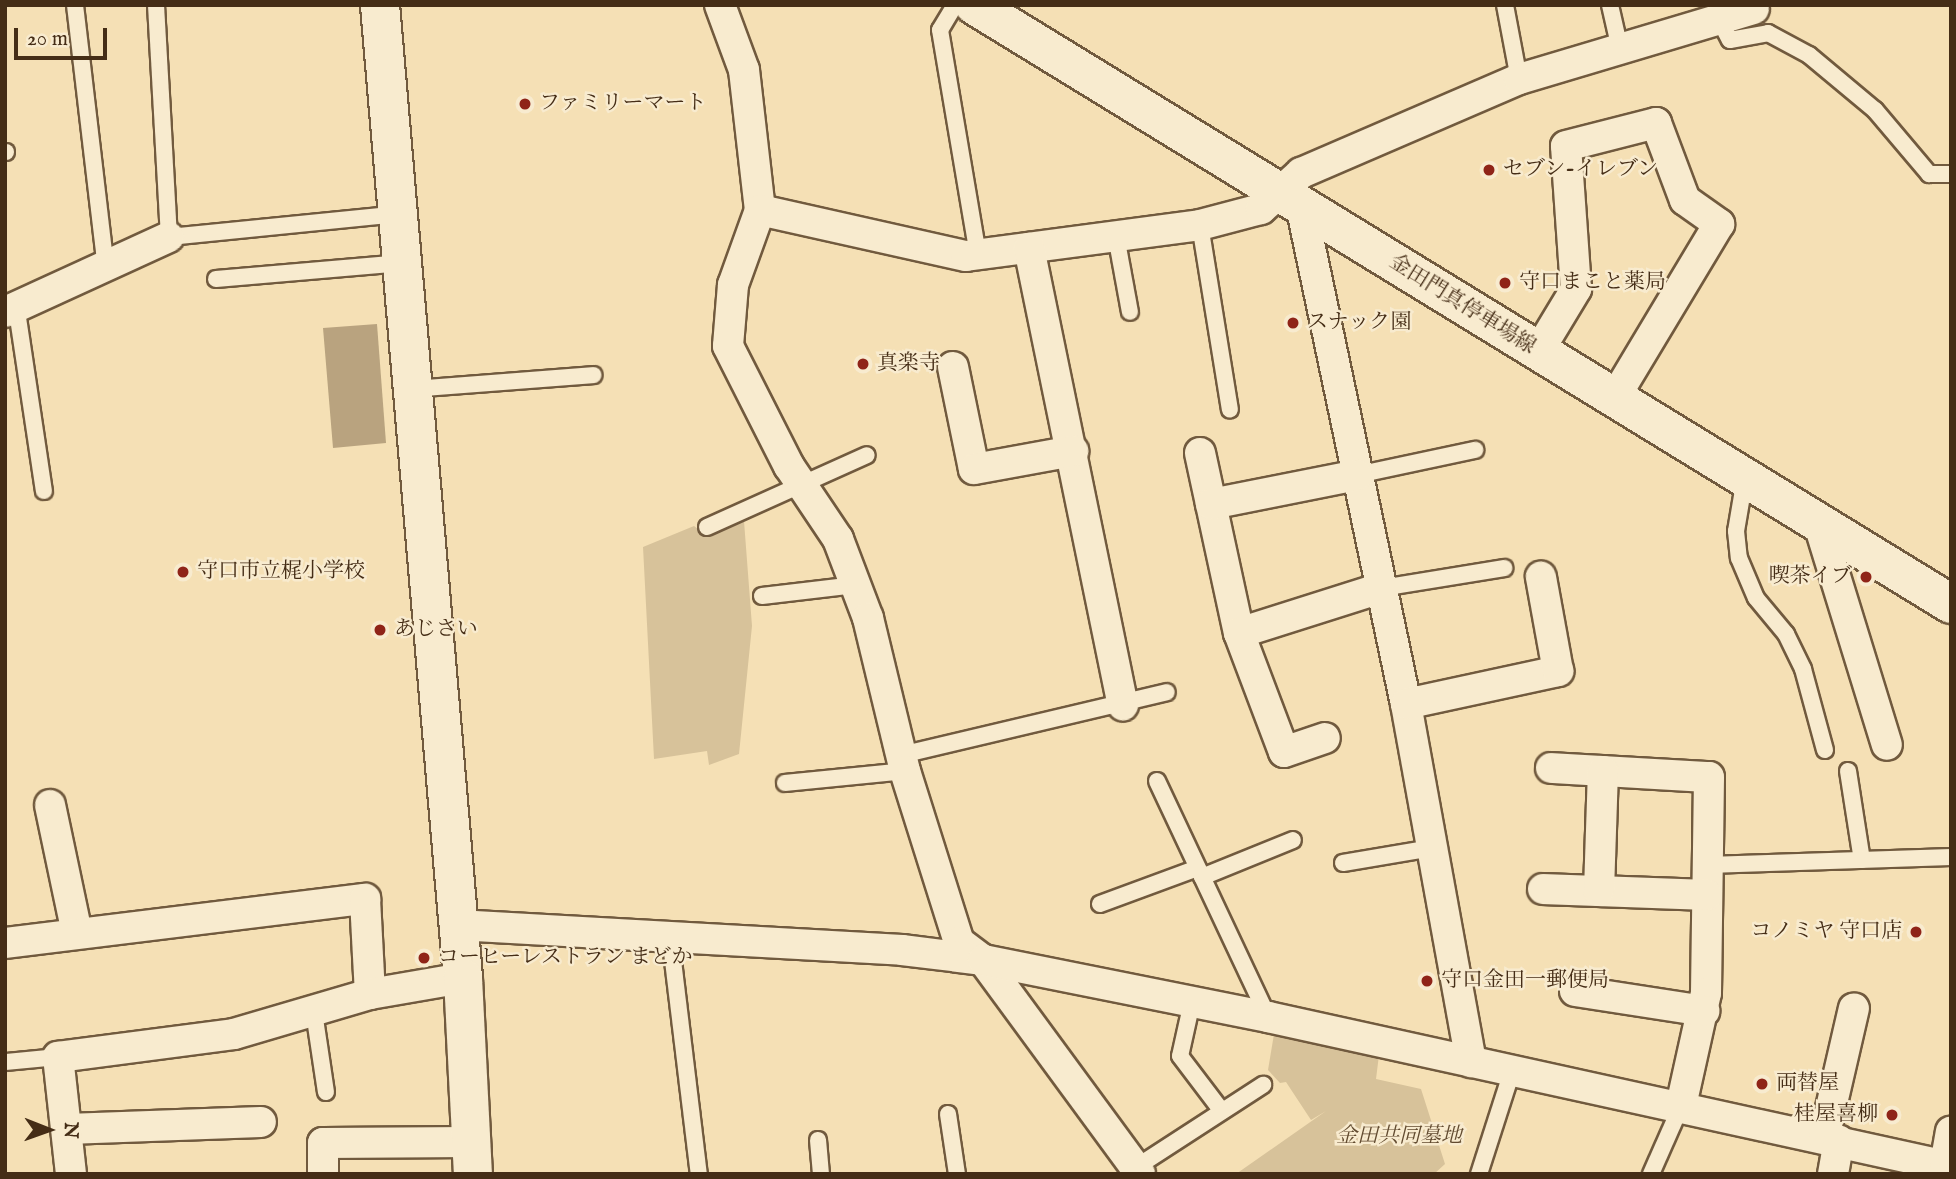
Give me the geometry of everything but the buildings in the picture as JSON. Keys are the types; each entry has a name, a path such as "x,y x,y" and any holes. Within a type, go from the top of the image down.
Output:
{"street":[{"path":"323,1174 323,1143 472,1158 463,978 380,5"},
{"path":"720,5 744,70 760,211 733,285 728,346 802,484 838,539 855,585 903,763 959,942 983,960 1137,1171"},
{"name":"金田門真停車場線","path":"979,8 1951,604"},
{"path":"1471,1062 1406,704 1357,475 1292,200 1301,173 1519,79 1620,49 1716,13 1754,9"},
{"path":"1538,352 1576,289 1566,146 1656,123 1685,200 1719,224 1615,399"},
{"path":"760,211 966,256 1200,225 1292,200"},
{"path":"11,312 169,237"},
{"path":"1029,248 1124,705"},
{"path":"953,367 974,469 1073,451"},
{"path":"1200,453 1239,633 1283,752 1325,738"},
{"path":"1211,504 1357,475"},
{"path":"1818,522 1886,745"},
{"path":"1406,704 1558,671 1541,577"},
{"path":"1239,633 1381,588"},
{"path":"1551,768 1709,777 1704,1011 1681,1106"},
{"path":"1599,891 1603,771"},
{"path":"50,805 77,933"},
{"path":"1543,889 1707,895"},
{"path":"5,943 365,900 370,994"},
{"path":"457,925 902,950 983,960 1268,1017 1948,1166 1951,1132"},
{"path":"71,1174 58,1057 234,1034 370,994 463,978"},
{"path":"1575,991 1704,1011"},
{"path":"1833,1174 1831,1140 1854,1008"},
{"path":"67,1129 261,1122"}],"lane":[{"path":"75,5 106,268"},
{"path":"156,5 169,237 399,214"},
{"path":"1505,5 1519,79"},
{"path":"1610,5 1620,49"},
{"path":"978,254 940,30 979,8"},
{"path":"1716,13 1730,40 1768,33 1809,55 1875,110 1929,174 1951,174"},
{"path":"1200,225 1230,410"},
{"path":"1116,236 1130,312"},
{"path":"216,279 403,263"},
{"path":"11,312 44,491"},
{"path":"412,389 593,375"},
{"path":"1357,475 1475,450"},
{"path":"707,527 867,455"},
{"path":"1745,478 1736,531 1739,558 1756,598 1786,634 1803,668 1825,750"},
{"path":"1381,588 1504,568"},
{"path":"762,596 855,585"},
{"path":"785,783 903,763 1167,692"},
{"path":"1848,771 1862,860"},
{"path":"1157,781 1268,1017"},
{"path":"1100,904 1293,840"},
{"path":"1343,863 1432,848"},
{"path":"1707,865 1951,856"},
{"path":"670,936 699,1174"},
{"path":"1192,1002 1180,1056 1221,1110"},
{"path":"314,1012 326,1092"},
{"path":"5,1062 58,1057"},
{"path":"1479,1174 1513,1071"},
{"path":"1137,1171 1221,1110 1263,1085"},
{"path":"1651,1174 1681,1106"},
{"path":"948,1114 957,1174"},
{"path":"818,1140 821,1174"}],"green space":[{"path":"744,521 752,626 739,754 709,765 707,751 654,759 643,547 694,526 706,535"},
{"name":"金田共同墓地","path":"1274,1034 1379,1055 1376,1079 1421,1089 1445,1164 1434,1174 1236,1174 1326,1111 1311,1120 1286,1082 1280,1083 1268,1070"}],"shaded area":[{"path":"377,324 386,443 333,448 323,328"}],"place":[{"name":"ファミリーマート","path":"525,104"},
{"name":"セブン-イレブン","path":"1489,170"},
{"name":"守口まこと薬局","path":"1505,283"},
{"name":"スナック園","path":"1293,323"},
{"name":"真楽寺","path":"863,364"},
{"name":"守口市立梶小学校","path":"183,572"},
{"name":"喫茶イブ","path":"1866,577"},
{"name":"あじさい","path":"380,630"},
{"name":"コノミヤ 守口店","path":"1916,932"},
{"name":"コーヒーレストラン まどか","path":"424,958"},
{"name":"守口金田一郵便局","path":"1427,981"},
{"name":"両替屋","path":"1762,1084"},
{"name":"桂屋喜柳","path":"1892,1115"}]}
